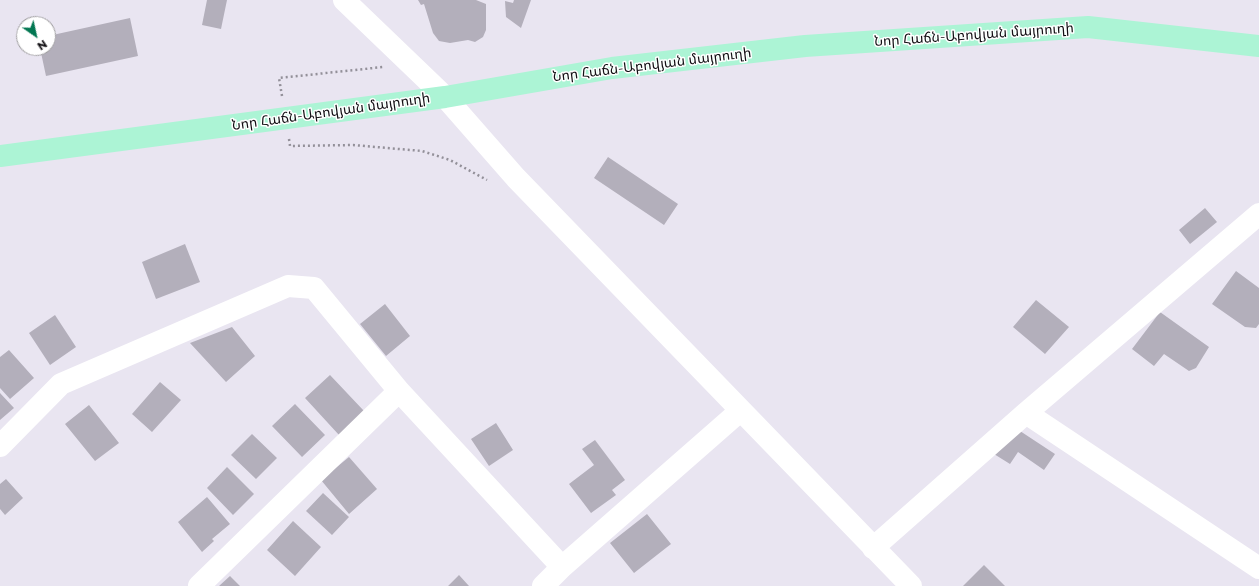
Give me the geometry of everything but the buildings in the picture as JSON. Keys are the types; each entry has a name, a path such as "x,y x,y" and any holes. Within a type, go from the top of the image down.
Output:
{"main road":[{"name":"Նոր Հաճն-Աբովյան մայրուղի","path":"0,156 445,97 612,68 797,47 1088,28 1259,46"}],"street":[{"path":"344,0 445,97 516,178 911,586"},
{"path":"873,548 1026,413 1259,214"},
{"path":"0,446 61,384 288,286 314,288 399,391 562,567"},
{"path":"199,586 399,391"},
{"path":"542,586 740,411"},
{"path":"1026,413 1259,568"}],"path":[{"path":"411,64 279,78 290,146 353,145 422,151 450,160 491,184"}]}
